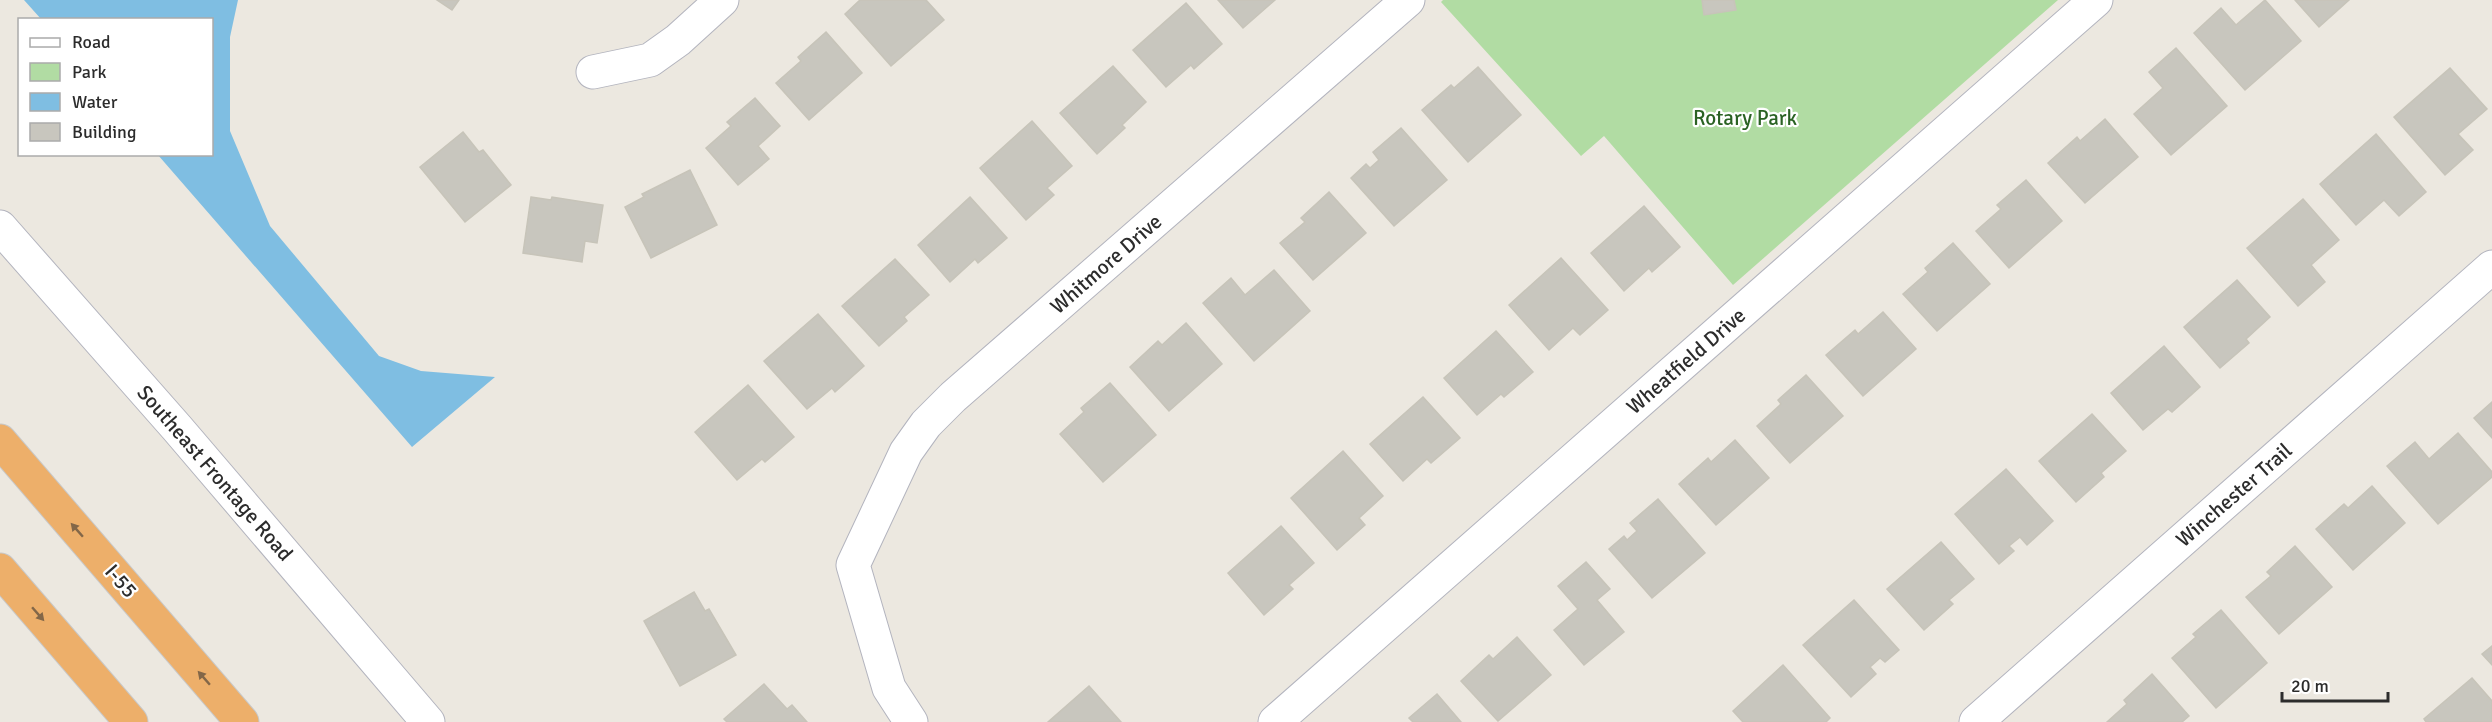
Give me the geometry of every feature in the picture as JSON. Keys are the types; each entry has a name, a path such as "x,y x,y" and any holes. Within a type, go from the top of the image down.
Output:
{"highway":[{"name":"I-55","path":"0,441 242,722"},
{"path":"0,570 131,722"}],"street":[{"path":"593,72 650,60 678,40 722,0"},
{"name":"Whitmore Drive","path":"911,722 890,688 853,565 906,452 926,424 953,397 1408,0"},
{"name":"Wheatfield Drive","path":"1275,722 2096,0"},
{"name":"Southeast Frontage Road","path":"0,227 177,428 428,722"},
{"name":"Winchester Trail","path":"1976,722 2492,267"}],"green space":[{"name":"Rotary Park","path":"1443,0 2058,0 1733,285 1604,136 1581,156 1441,2"}],"water":[{"path":"24,0 238,0 230,37 230,131 270,226 379,356 421,371 495,377 412,447 159,156 213,156 213,18 40,18"}],"building":[{"path":"437,0 459,0 452,10"},
{"path":"860,0 926,0 944,20 891,66 845,14"},
{"path":"1218,0 1275,0 1243,28"},
{"path":"1702,0 1734,0 1736,10 1704,15"},
{"path":"2265,0 2301,41 2245,90 2194,33 2221,8 2236,25"},
{"path":"2295,0 2349,0 2319,27"},
{"path":"1186,3 1222,44 1194,69 1191,65 1166,87 1133,50"},
{"path":"826,32 862,73 809,120 776,83 801,61 798,57"},
{"path":"2176,48 2227,106 2171,155 2134,114 2163,88 2149,72"},
{"path":"1113,66 1146,102 1122,125 1125,128 1097,154 1060,113"},
{"path":"1478,67 1521,115 1468,162 1422,110 1451,85 1454,88"},
{"path":"2450,68 2487,109 2458,134 2473,150 2445,175 2394,117"},
{"path":"755,98 780,126 758,146 769,159 738,185 706,148 731,126 727,122"},
{"path":"2105,119 2138,157 2085,203 2048,163 2077,137 2080,141"},
{"path":"1032,121 1072,166 1047,188 1054,195 1026,220 980,168"},
{"path":"1401,128 1447,180 1394,226 1351,178 1366,164 1370,168 1379,160 1373,152"},
{"path":"463,132 479,152 483,150 511,185 465,222 420,167"},
{"path":"2376,134 2426,192 2399,216 2384,200 2356,225 2320,184"},
{"path":"690,170 717,225 651,258 625,207 644,197 642,194"},
{"path":"2026,180 2062,221 2009,268 1976,231 2001,209 1997,205"},
{"path":"1329,192 1366,233 1313,280 1280,243 1305,222 1301,218"},
{"path":"531,197 551,200 552,197 603,205 597,243 585,241 582,262 523,253"},
{"path":"970,197 1007,238 978,263 975,259 950,282 918,245"},
{"path":"2303,199 2339,240 2311,265 2325,282 2298,306 2247,248"},
{"path":"1644,206 1680,247 1652,272 1649,268 1624,291 1591,253"},
{"path":"1953,243 1990,284 1937,331 1903,294 1928,272 1925,268"},
{"path":"1561,258 1608,310 1580,335 1573,328 1549,350 1509,305"},
{"path":"895,259 929,295 904,317 907,321 879,346 842,306"},
{"path":"1274,270 1310,311 1254,361 1203,303 1231,278 1245,295"},
{"path":"2237,280 2270,317 2246,339 2249,343 2220,368 2184,327"},
{"path":"1883,312 1916,349 1863,396 1826,355 1855,330 1858,334"},
{"path":"818,314 864,366 835,392 832,388 807,409 764,361"},
{"path":"1186,323 1222,364 1169,411 1130,367 1158,341 1162,345"},
{"path":"1496,331 1533,372 1504,397 1501,394 1477,415 1444,378"},
{"path":"2164,346 2200,387 2172,412 2168,409 2143,430 2111,393"},
{"path":"1806,375 1843,416 1790,463 1757,426 1781,404 1778,400"},
{"path":"1110,383 1156,435 1103,482 1060,434 1084,412 1081,408"},
{"path":"748,385 794,437 765,462 762,459 737,480 695,432"},
{"path":"1423,397 1460,438 1431,463 1427,459 1403,481 1370,444"},
{"path":"2492,402 2492,438 2474,418"},
{"path":"2092,414 2126,451 2101,473 2104,477 2076,502 2039,461"},
{"path":"2458,433 2492,472 2492,477 2438,524 2387,466 2415,442 2429,459"},
{"path":"1735,440 1769,478 1716,525 1679,484 1708,458 1711,462"},
{"path":"1343,451 1383,496 1359,518 1365,525 1337,550 1291,498"},
{"path":"2006,469 2053,521 2027,545 2020,537 2009,546 2014,551 1999,564 1955,514"},
{"path":"2372,486 2405,523 2353,570 2316,529 2344,504 2348,508"},
{"path":"1658,499 1705,553 1652,598 1609,549 1624,536 1627,540 1637,531 1630,523"},
{"path":"1281,526 1314,563 1289,585 1293,589 1264,615 1228,573"},
{"path":"1941,542 1974,579 1949,600 1953,604 1924,630 1887,589"},
{"path":"2295,546 2332,587 2279,634 2246,597 2271,576 2267,572"},
{"path":"1586,562 1610,589 1597,600 1624,632 1584,665 1554,630 1578,609 1558,586"},
{"path":"694,592 705,611 709,609 736,655 680,686 644,621"},
{"path":"1854,600 1899,650 1885,662 1880,658 1870,667 1876,674 1851,697 1803,645"},
{"path":"2221,610 2267,663 2216,708 2172,658 2196,637 2193,634"},
{"path":"1517,637 1551,675 1498,721 1461,681 1489,655 1493,659"},
{"path":"2492,646 2492,665 2482,654"},
{"path":"1783,665 1830,718 1826,722 1743,722 1733,711"},
{"path":"2152,674 2189,716 2182,722 2107,722 2127,704 2124,700"},
{"path":"2472,678 2492,701 2492,722 2426,722 2424,719"},
{"path":"764,684 787,709 792,705 807,722 727,722 724,719"},
{"path":"1089,686 1121,722 1048,722"},
{"path":"1437,694 1461,722 1413,722 1409,718"}]}
